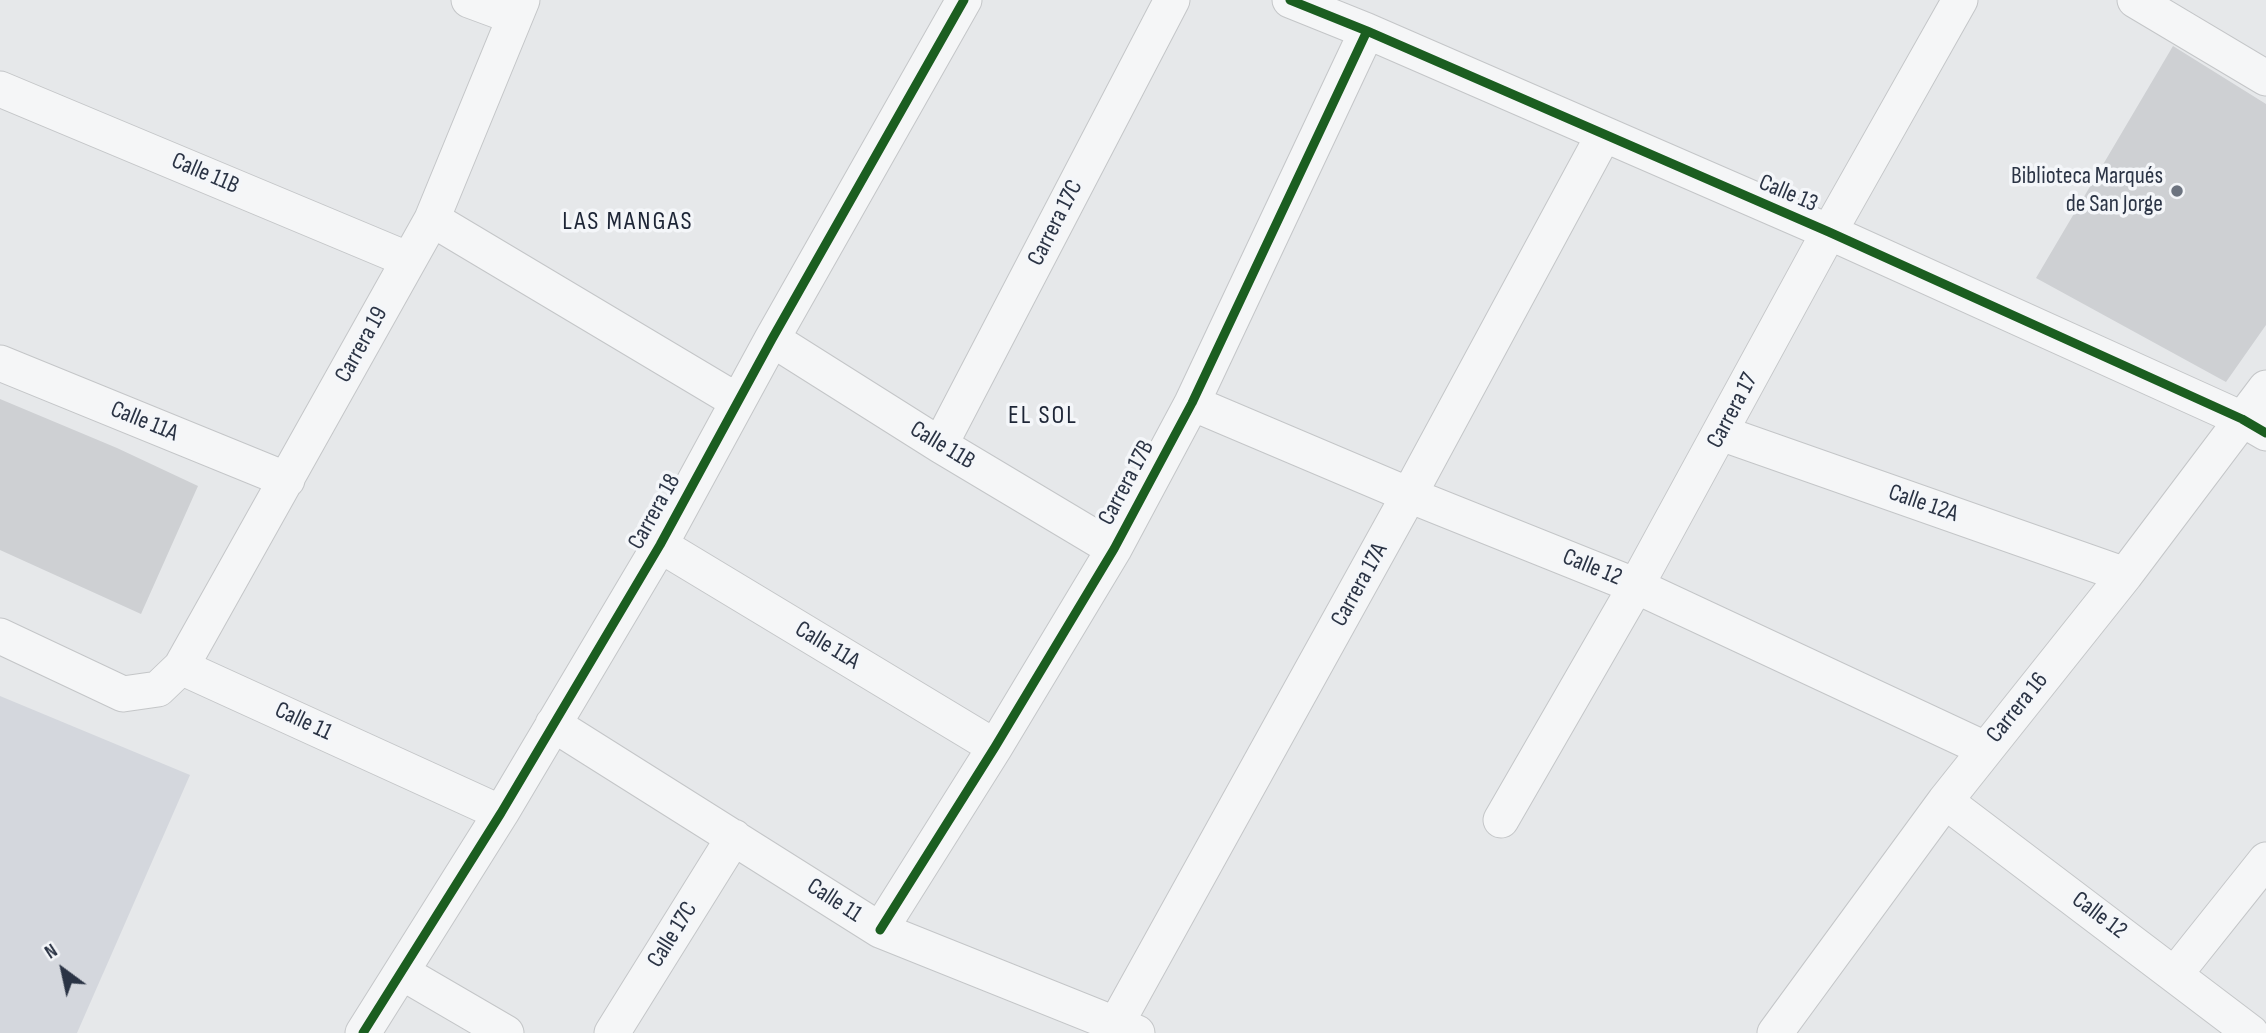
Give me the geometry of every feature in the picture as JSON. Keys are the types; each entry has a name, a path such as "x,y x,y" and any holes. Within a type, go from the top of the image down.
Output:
{"street":[{"path":"469,0 518,8"},
{"name":"Carrera 18","path":"363,1033 501,813 660,545 737,401 964,0"},
{"name":"Carrera 17C","path":"940,445 1172,0"},
{"name":"Calle 13","path":"1290,0 1829,232 2254,426"},
{"name":"Carrera 17","path":"1502,820 1636,586 1959,0"},
{"path":"2135,0 2266,78"},
{"name":"Carrera 19","path":"177,671 432,219 518,8"},
{"name":"Carrera 17B","path":"880,930 995,747 1114,548 1192,403 1367,31"},
{"name":"Calle 11B","path":"0,89 410,260"},
{"name":"Carrera 17A","path":"1124,1030 1603,135"},
{"path":"432,219 737,401"},
{"name":"Calle 11B","path":"772,339 940,445 1114,548"},
{"name":"Calle 11A","path":"0,363 287,480"},
{"name":"Carrera 16","path":"1775,1033 1985,749 2125,575 2254,426 2266,388"},
{"name":"Calle 12","path":"1192,403 1409,495 1636,586 1985,749"},
{"name":"Calle 12A","path":"1721,433 2125,575"},
{"name":"Calle 11A","path":"660,545 995,747"},
{"path":"0,636 123,694 158,689 177,671"},
{"name":"Calle 11","path":"177,671 501,813"},
{"name":"Calle 11","path":"553,724 880,930 1124,1030"},
{"name":"Calle 12","path":"1945,801 2251,1033"},
{"name":"Calle 17C","path":"611,1033 734,837"},
{"path":"2175,974 2266,860"},
{"path":"403,973 506,1033"}],"shaded area":[{"path":"0,696 190,775 77,1033 0,1033"}],"building":[{"name":"Biblioteca Marqués de San Jorge","path":"2173,46 2266,104 2266,325 2226,382 2036,278"},
{"path":"0,399 117,448 198,486 141,614 0,550"}],"cycle path":[{"path":"363,1033 501,813 660,545 772,339 964,0"},
{"path":"1290,0 1829,232 2242,419 2266,433"},
{"path":"880,930 995,747 1114,549 1192,403 1367,31"}],"place":[{"name":"Biblioteca Marqués de San Jorge","path":"2177,191"}],"district":[{"name":"LAS MANGAS","path":"628,222"},
{"name":"EL SOL","path":"1043,416"}]}
